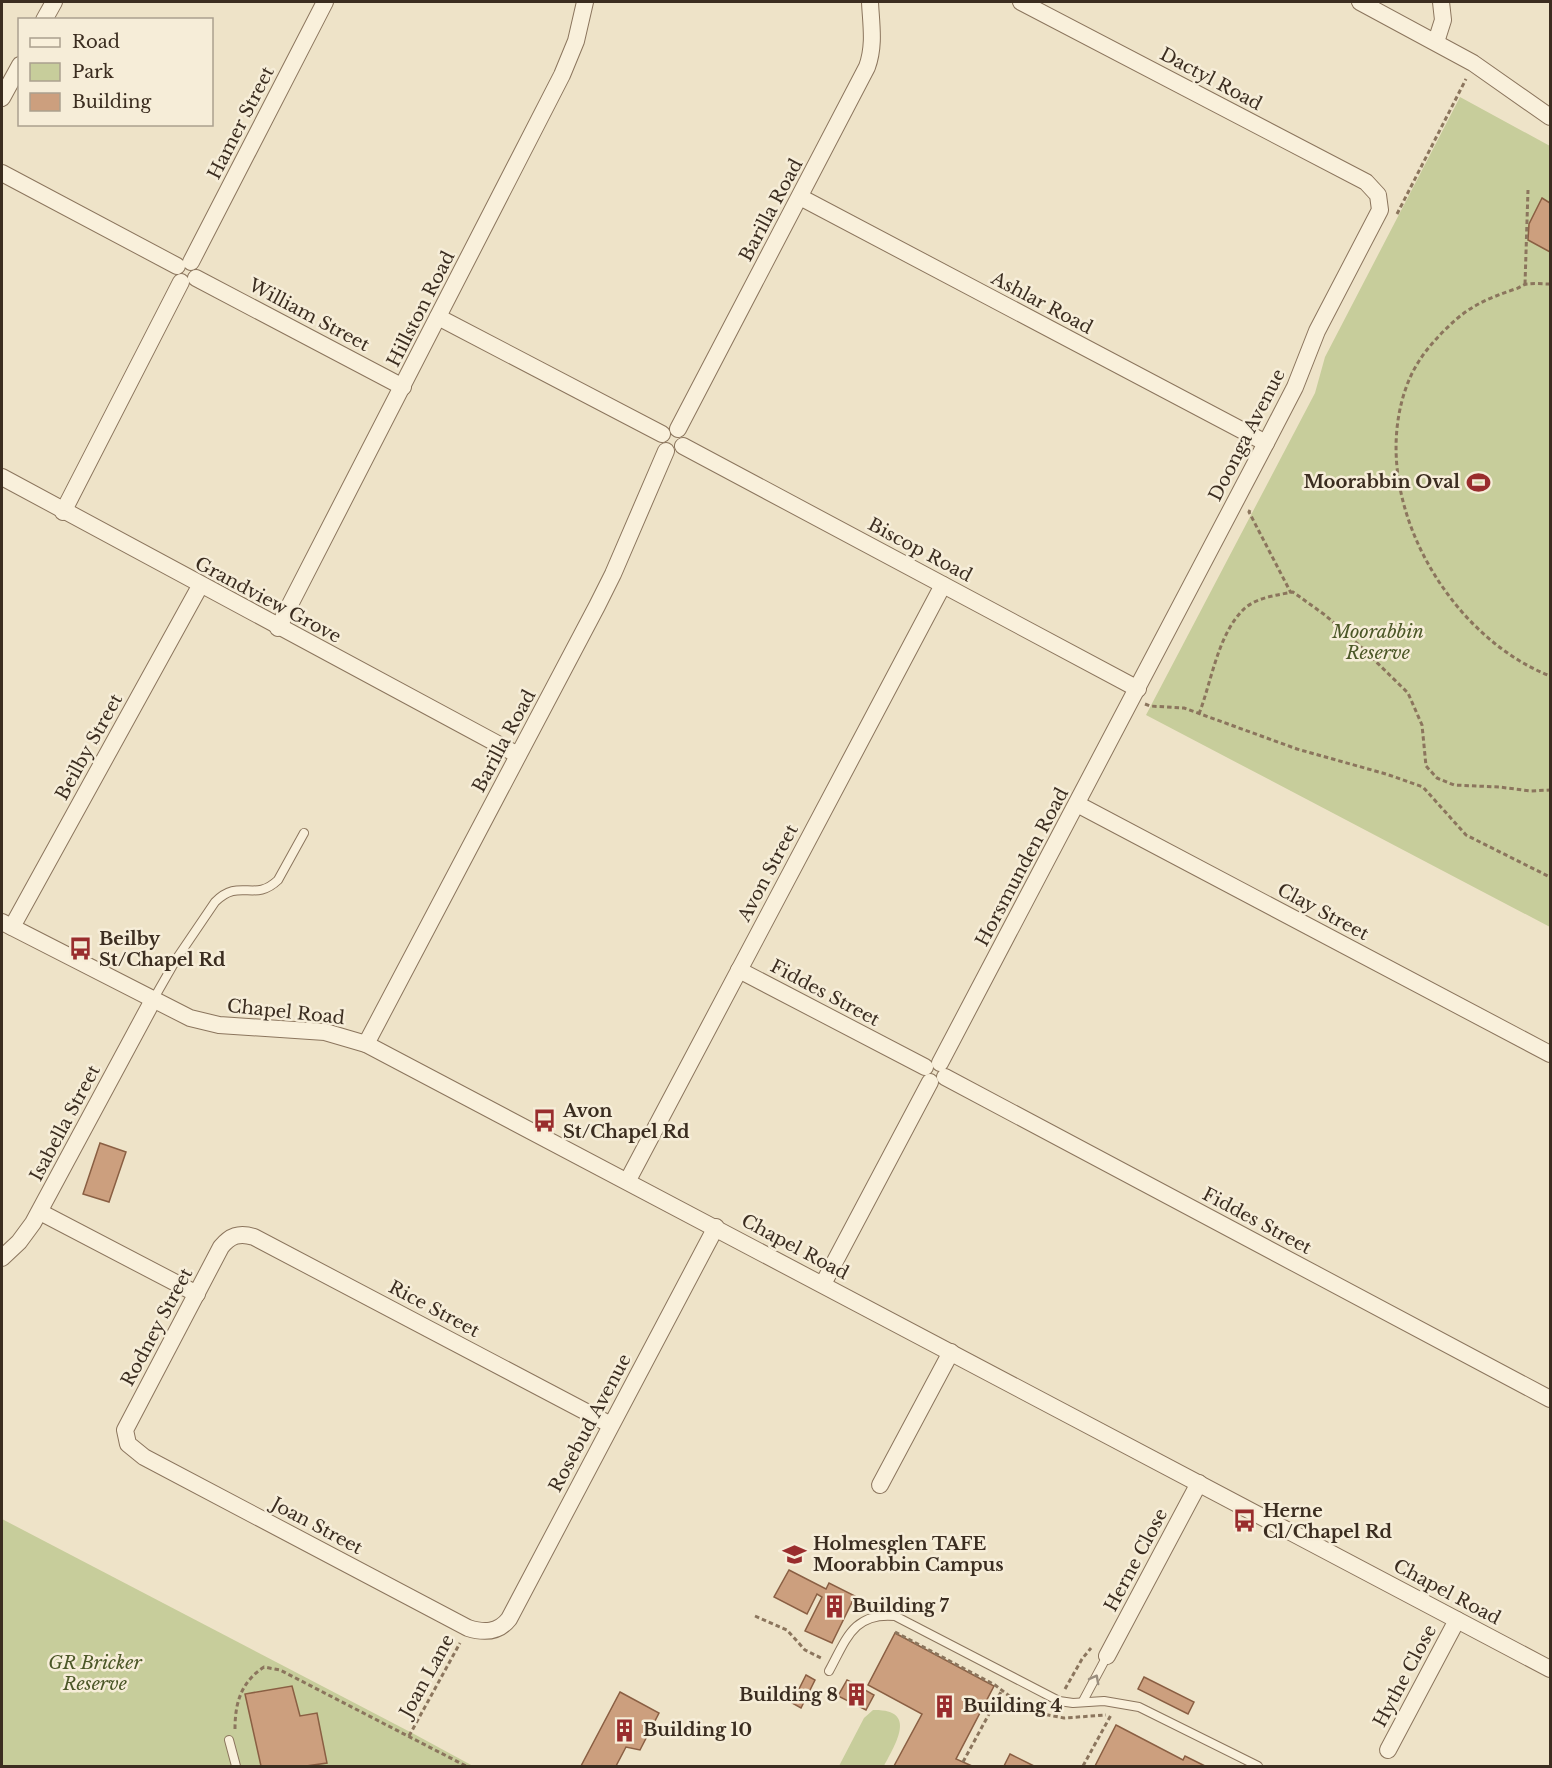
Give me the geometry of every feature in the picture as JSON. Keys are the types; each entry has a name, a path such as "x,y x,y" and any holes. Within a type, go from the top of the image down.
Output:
{"street":[{"path":"45,18 54,2"},
{"name":"Hamer Street","path":"63,512 325,2"},
{"name":"Hillston Road","path":"278,628 562,75 576,41 585,2"},
{"name":"Barilla Road","path":"670,431 800,197 867,67 872,37 870,2"},
{"name":"Dactyl Road","path":"1022,2 1366,182 1378,195"},
{"path":"1360,2 1473,63 1551,117"},
{"path":"1436,42 1443,20 1441,2"},
{"path":"2,98 18,69"},
{"name":"William Street","path":"2,173 403,387"},
{"name":"Doonga Avenue","path":"1135,694 1295,387 1317,331 1377,217 1380,203 1378,195"},
{"name":"Ashlar Road","path":"800,197 1266,443"},
{"path":"438,317 670,431 683,435 683,446 673,452 666,451 661,445 670,431"},
{"name":"Biscop Road","path":"683,446 942,585 1135,694"},
{"name":"Barilla Road","path":"366,1044 609,583 666,451"},
{"name":"Grandview Grove","path":"2,477 518,756"},
{"name":"Avon Street","path":"628,1180 942,585"},
{"name":"Beilby Street","path":"7,924 200,586"},
{"name":"Horsmunden Road","path":"823,1284 1135,694"},
{"name":"Clay Street","path":"1077,804 1551,1054"},
{"name":"Chapel Road","path":"7,924 153,1000 205,1023 325,1032 366,1044 628,1180 1551,1669"},
{"name":"Fiddes Street","path":"739,970 1551,1400"},
{"name":"Isabella Street","path":"2,1258 26,1234 40,1212 153,1000"},
{"path":"40,1212 197,1293"},
{"name":"Rosebud Avenue","path":"492,1631 499,1629 509,1619 717,1227"},
{"name":"Rodney Street","path":"128,1444 125,1430 127,1424 221,1247 237,1234"},
{"name":"Rice Street","path":"237,1234 254,1237 611,1425"},
{"path":"880,1485 951,1352"},
{"name":"Joan Street","path":"128,1444 144,1457 468,1628 484,1632 492,1631"},
{"name":"Herne Close","path":"1107,1656 1199,1483"},
{"name":"Hythe Close","path":"1388,1750 1457,1620"}],"lane":[{"path":"153,1000 177,958 216,902 231,890 256,891 272,886 281,875 304,833"},
{"path":"831,1668 848,1637 861,1622 870,1617 895,1616 1059,1701 1073,1703 1104,1701 1139,1707 1258,1767"},
{"path":"1083,1701 1107,1656"},
{"path":"229,1740 236,1767"}],"path":[{"path":"1396,215 1473,63"},
{"path":"1525,284 1528,190"},
{"path":"1551,284 1525,284 1482,301 1462,313 1432,343 1417,364 1407,385 1399,414 1397,444 1398,475 1405,507 1418,545 1430,570 1471,622 1499,647 1551,676"},
{"path":"1254,502 1249,512 1291,593"},
{"path":"1198,714 1208,689 1217,652 1246,608 1272,596 1293,592 1325,615 1388,671 1408,693 1422,725 1426,766 1437,778 1454,785 1531,791 1551,790"},
{"path":"1135,694 1150,706 1184,708 1297,749 1423,787 1466,835 1551,877"},
{"path":"755,1616 787,1630 805,1650 831,1668"},
{"name":"Joan Lane","path":"409,1736 468,1628"},
{"path":"1047,1716 1059,1701 1076,1668 1091,1648"},
{"path":"229,1740 235,1736 235,1710 238,1698 252,1674 264,1667 280,1670 466,1767"},
{"path":"963,1762 1002,1690"},
{"path":"1083,1767 1111,1714"}],"green space":[{"name":"Moorabbin Reserve","path":"1460,97 1550,146 1550,927 1146,715 1315,393 1325,357"},
{"name":"GR Bricker Reserve","path":"2,1519 414,1734 473,1766 2,1766"},
{"path":"873,1710 887,1711 895,1715 899,1721 898,1738 884,1766 839,1766 864,1718"}],"building":[{"path":"1542,198 1550,203 1550,252 1528,240 1529,224"},
{"path":"100,1143 126,1152 109,1202 83,1194"},
{"name":"Building 7","path":"789,1570 826,1589 829,1583 855,1596 832,1643 805,1631 822,1597 817,1594 807,1614 774,1597"},
{"name":"Building 4","path":"895,1633 994,1686 956,1759 972,1766 894,1766 922,1714 868,1685"},
{"name":"Building 8","path":"806,1675 815,1680 801,1708 792,1703"},
{"path":"1144,1677 1194,1702 1188,1714 1138,1689"},
{"name":"Building 8","path":"847,1680 874,1695 866,1710 838,1696"},
{"path":"292,1686 300,1716 317,1713 327,1763 306,1766 261,1766 245,1694"},
{"name":"Building 10","path":"620,1692 659,1713 640,1750 626,1747 616,1766 581,1766"},
{"name":"Building 4","path":"1116,1725 1183,1760 1185,1756 1205,1766 1095,1766"},
{"name":"Building 4","path":"1010,1754 1034,1766 1004,1766"}],"place":[{"name":"Moorabbin Oval","path":"1478,482"},
{"name":"Beilby St/Chapel Rd","path":"81,949"},
{"name":"Avon St/Chapel Rd","path":"545,1121"},
{"name":"Herne Cl/Chapel Rd","path":"1245,1521"},
{"name":"Holmesglen TAFE Moorabbin Campus","path":"795,1554"},
{"name":"Building 7","path":"834,1606"},
{"name":"Building 8","path":"856,1695"},
{"name":"Building 4","path":"945,1706"},
{"name":"Building 10","path":"625,1730"}]}
